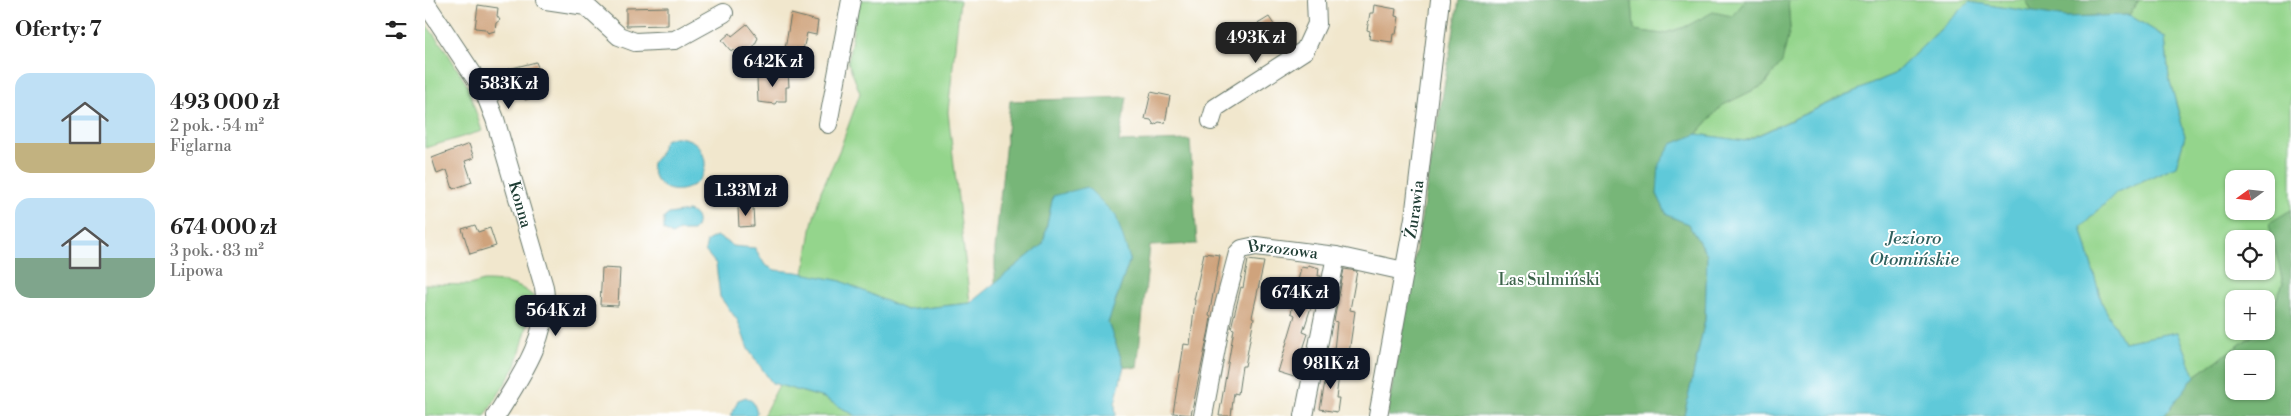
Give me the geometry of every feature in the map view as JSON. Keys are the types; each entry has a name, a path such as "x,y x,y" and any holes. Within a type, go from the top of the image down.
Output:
{"street":[{"path":"546,0 586,6 619,36 635,42 675,40 724,13"},
{"path":"828,124 851,0"},
{"path":"1211,121 1215,108 1305,50 1317,24 1316,0"},
{"name":"Żurawia","path":"1378,416 1414,218 1440,0"},
{"name":"Konna","path":"425,2 484,91 495,119 544,287 545,313 536,343 521,376 496,416"},
{"name":"Brzozowa","path":"1203,416 1224,306 1238,253 1242,249 1256,246 1336,256 1404,271"},
{"path":"1304,416 1336,256"}],"green space":[{"path":"858,0 960,0 948,112 970,303 906,310 841,281 804,274 812,224 821,191 840,149 860,93 848,62"},
{"name":"Las Sulmiński","path":"1459,0 1632,0 1634,30 1662,34 1685,27 1713,12 1732,16 1746,0 1788,0 1790,29 1782,62 1764,85 1721,106 1697,134 1672,144 1657,194 1667,215 1688,224 1707,255 1705,320 1684,416 1387,416"},
{"path":"1632,0 1746,0 1732,17 1713,13 1685,27 1662,34 1634,30"},
{"path":"1788,0 2026,0 2032,12 1969,2 1894,74 1744,141 1697,134 1721,106 1764,85 1790,29"},
{"path":"2026,0 2139,0 2129,15 2066,17 2032,12"},
{"path":"2139,0 2291,0 2291,210 2270,224 2271,230 2225,230 2225,280 2275,280 2275,247 2283,283 2275,302 2275,290 2225,290 2225,340 2246,340 2232,350 2225,350 2225,355 2195,376 2178,332 2123,342 2102,303 2081,227 2117,192 2176,166 2185,136 2169,78 2165,37 2129,15"},
{"path":"425,23 447,52 467,85 482,131 425,148"},
{"path":"1127,97 1119,142 1190,140 1197,244 1150,246 1137,368 1124,366 1108,323 1130,258 1053,196 1043,244 995,283 995,249 1010,101"},
{"path":"2291,210 2291,416 2164,416 2195,376 2225,355 2225,400 2275,400 2275,350 2232,350 2246,340 2275,340 2275,302 2283,283 2275,249 2275,230 2271,230 2269,223"},
{"path":"484,281 518,286 535,298 516,366 485,416 425,416 425,284 469,285"},
{"path":"779,385 824,398 856,416 763,416"}],"water":[{"name":"Jezioro Otomińskie","path":"1969,2 2066,17 2129,15 2165,37 2169,78 2185,136 2176,166 2117,192 2081,227 2102,303 2123,342 2178,332 2195,376 2164,416 1684,416 1705,320 1707,255 1688,224 1667,215 1657,194 1659,164 1672,144 1697,134 1745,141 1894,74"},
{"path":"673,137 694,142 702,152 705,163 703,174 689,188 669,189 660,185 654,175 652,163 665,140"},
{"path":"1087,187 1116,216 1130,259 1108,323 1124,366 1115,403 1116,416 856,416 824,398 772,383 748,349 738,321 720,297 716,264 705,251 707,241 716,236 732,246 755,248 765,265 775,270 797,272 841,281 906,310 970,303 1043,244 1053,196"},
{"path":"688,211 694,214 697,219 697,225 693,231 679,231 672,235 664,230 664,218 669,214"},
{"path":"746,397 753,402 757,412 755,416 731,416 738,400"}],"building":[{"path":"478,5 498,8 497,16 500,20 496,23 495,31 488,33 485,29 475,28"},
{"path":"1374,5 1396,9 1395,16 1399,17 1396,34 1393,34 1392,42 1369,39 1370,31 1367,30 1370,13 1373,13"},
{"path":"668,7 668,25 626,26 626,8"},
{"path":"791,14 818,21 816,35 807,33 803,50 796,48 796,51 785,49"},
{"path":"1269,17 1282,37 1264,48 1251,28"},
{"path":"747,24 758,38 754,46 746,54 730,50 722,40 730,33 732,36"},
{"path":"536,62 545,85 539,87 542,95 525,100 518,81 512,83 508,69"},
{"path":"788,71 789,87 786,87 786,101 777,101 775,104 758,102 757,79 770,78 769,72"},
{"path":"1151,92 1170,96 1165,123 1159,122 1154,125 1151,120 1145,119"},
{"path":"469,144 474,158 465,161 472,182 453,189 447,170 437,174 432,158"},
{"path":"753,207 754,226 739,227 738,208"},
{"path":"475,225 478,232 490,228 496,246 470,254 462,229"},
{"path":"1204,253 1220,255 1209,316 1211,317 1209,330 1191,415 1173,413 1184,344 1190,345 1194,300"},
{"path":"1248,260 1264,262 1252,317 1254,318 1245,366 1242,366 1238,394 1234,393 1231,416 1219,416 1234,329 1231,328 1241,287 1243,288"},
{"path":"1308,265 1319,268 1318,276 1321,276 1303,332 1308,334 1294,377 1278,372 1295,315 1291,313 1301,267 1307,268"},
{"path":"602,268 620,269 618,306 600,305"},
{"path":"1344,269 1357,271 1350,310 1355,311 1349,353 1334,350 1337,322 1334,321"},
{"path":"1328,366 1340,368 1336,398 1339,398 1337,412 1320,409"}]}
